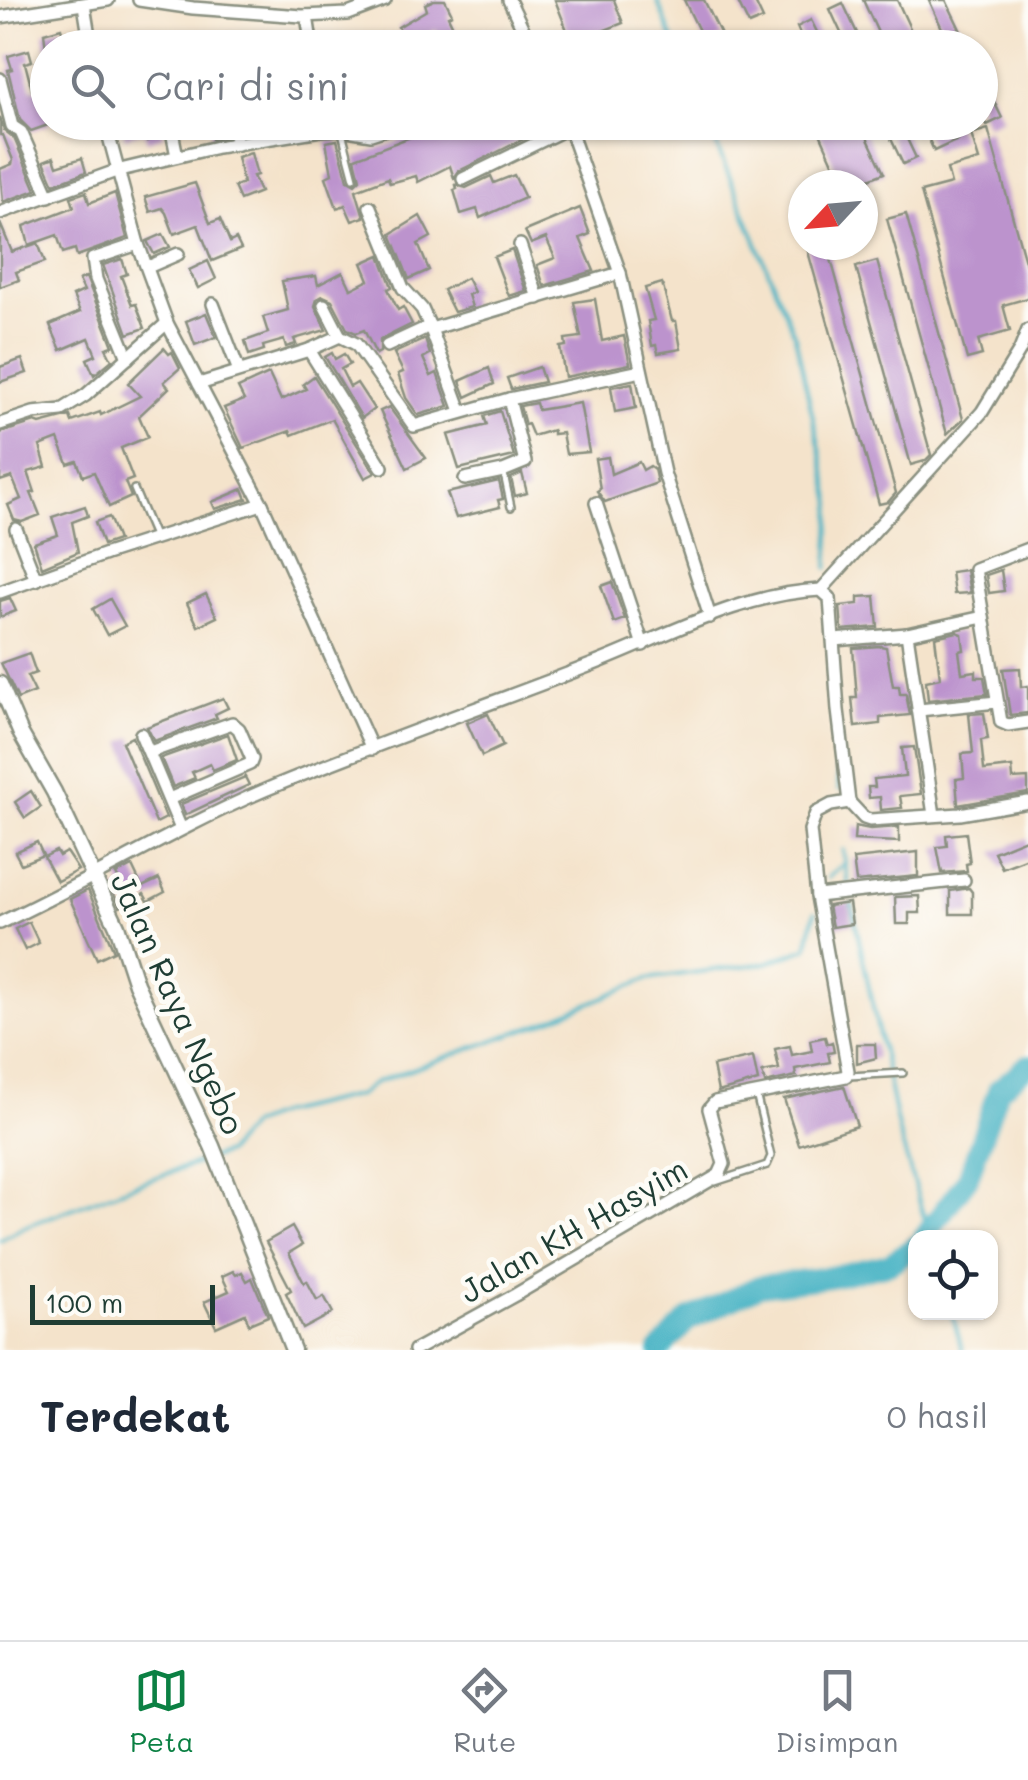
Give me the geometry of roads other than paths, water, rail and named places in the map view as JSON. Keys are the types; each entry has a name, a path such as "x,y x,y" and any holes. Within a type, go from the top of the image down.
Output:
{"street":[{"path":"0,17 25,7 108,0"},
{"path":"139,0 307,16 348,14 385,0"},
{"path":"509,0 523,30"},
{"path":"84,5 88,30"},
{"path":"307,16 309,30"},
{"path":"0,79 12,126 22,132 48,196"},
{"path":"109,140 138,244 168,323 262,504 372,750"},
{"path":"174,140 177,156"},
{"path":"236,140 237,144"},
{"path":"0,214 116,170 256,140"},
{"path":"463,179 539,140"},
{"path":"573,140 620,273 664,472 710,617"},
{"path":"370,207 403,288 422,309 461,411"},
{"path":"128,358 96,279 93,259 138,244"},
{"path":"520,245 538,298"},
{"path":"148,267 178,254"},
{"path":"387,346 430,328 620,273"},
{"path":"213,304 239,372"},
{"path":"324,304 340,336 356,344 414,426 509,399 641,371"},
{"path":"0,424 62,410 86,396 168,323"},
{"path":"0,923 181,829 266,790 710,617 774,596 821,590 982,412 1028,330"},
{"path":"199,384 309,350 340,336"},
{"path":"309,350 382,467"},
{"path":"465,478 503,472 525,462 509,399"},
{"path":"596,502 643,645"},
{"path":"0,592 262,504"},
{"path":"16,529 36,580"},
{"path":"1028,549 976,567 997,702 1004,724 1028,722"},
{"path":"821,590 830,598 849,802 864,818 934,815 1028,802"},
{"path":"834,640 908,634 983,617"},
{"path":"908,634 934,815"},
{"name":"Jalan Raya Ngebo","path":"0,684 117,926 136,984 212,1146 292,1350"},
{"path":"919,710 997,702"},
{"path":"150,752 232,723 239,729 251,756 251,763 169,799"},
{"path":"140,734 181,829"},
{"path":"846,1076 810,830 816,813 830,805 849,802"},
{"path":"818,896 964,880"},
{"name":"Jalan KH Hasyim","path":"415,1350 707,1184 723,1170 724,1164 709,1109 715,1102 846,1076"}],"lane":[{"path":"344,140 354,178"},
{"path":"503,472 511,507"},
{"path":"134,489 155,538"},
{"path":"846,1076 903,1073"},
{"path":"707,1184 767,1165 771,1156 756,1093"}],"waterway":[{"path":"657,0 669,30"},
{"path":"714,140 795,336 832,503 828,568"},
{"path":"834,720 839,789"},
{"path":"843,850 848,883"},
{"path":"828,878 844,864"},
{"path":"852,905 899,1133 928,1230"},
{"path":"0,1240 21,1228 226,1153 251,1125 281,1113 359,1095 376,1082 545,1022 647,979 766,963 807,948 815,912"},
{"path":"929,1230 968,1178 998,1090 1028,1065"},
{"path":"660,1350 688,1320 759,1286 889,1264 908,1251"},
{"path":"954,1320 962,1350"}]}
